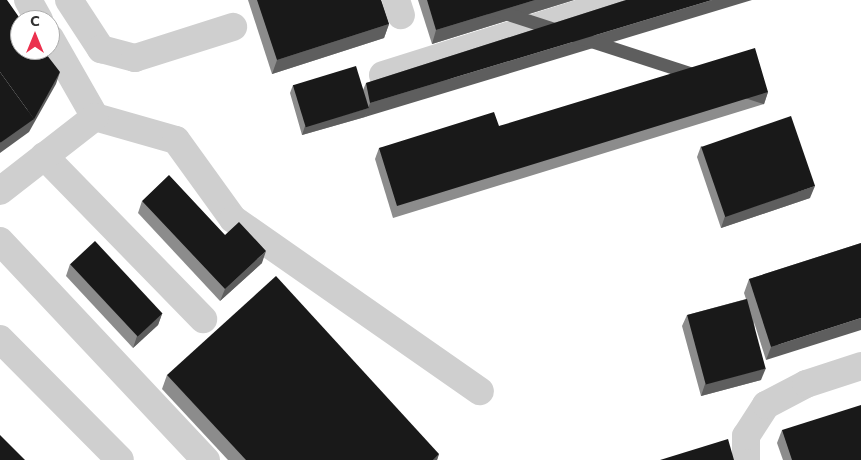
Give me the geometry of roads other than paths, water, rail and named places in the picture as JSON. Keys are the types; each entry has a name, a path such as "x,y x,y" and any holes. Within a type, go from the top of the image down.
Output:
{"lane":[{"path":"69,0 100,49 134,58 233,27"},
{"path":"383,75 622,0"},
{"path":"60,56 95,117 176,140 233,220 480,391"},
{"path":"0,191 95,117"},
{"path":"44,156 203,319"},
{"path":"0,241 206,460"},
{"path":"0,339 120,460"},
{"path":"746,460 746,436 766,405 806,384 861,366"}]}
